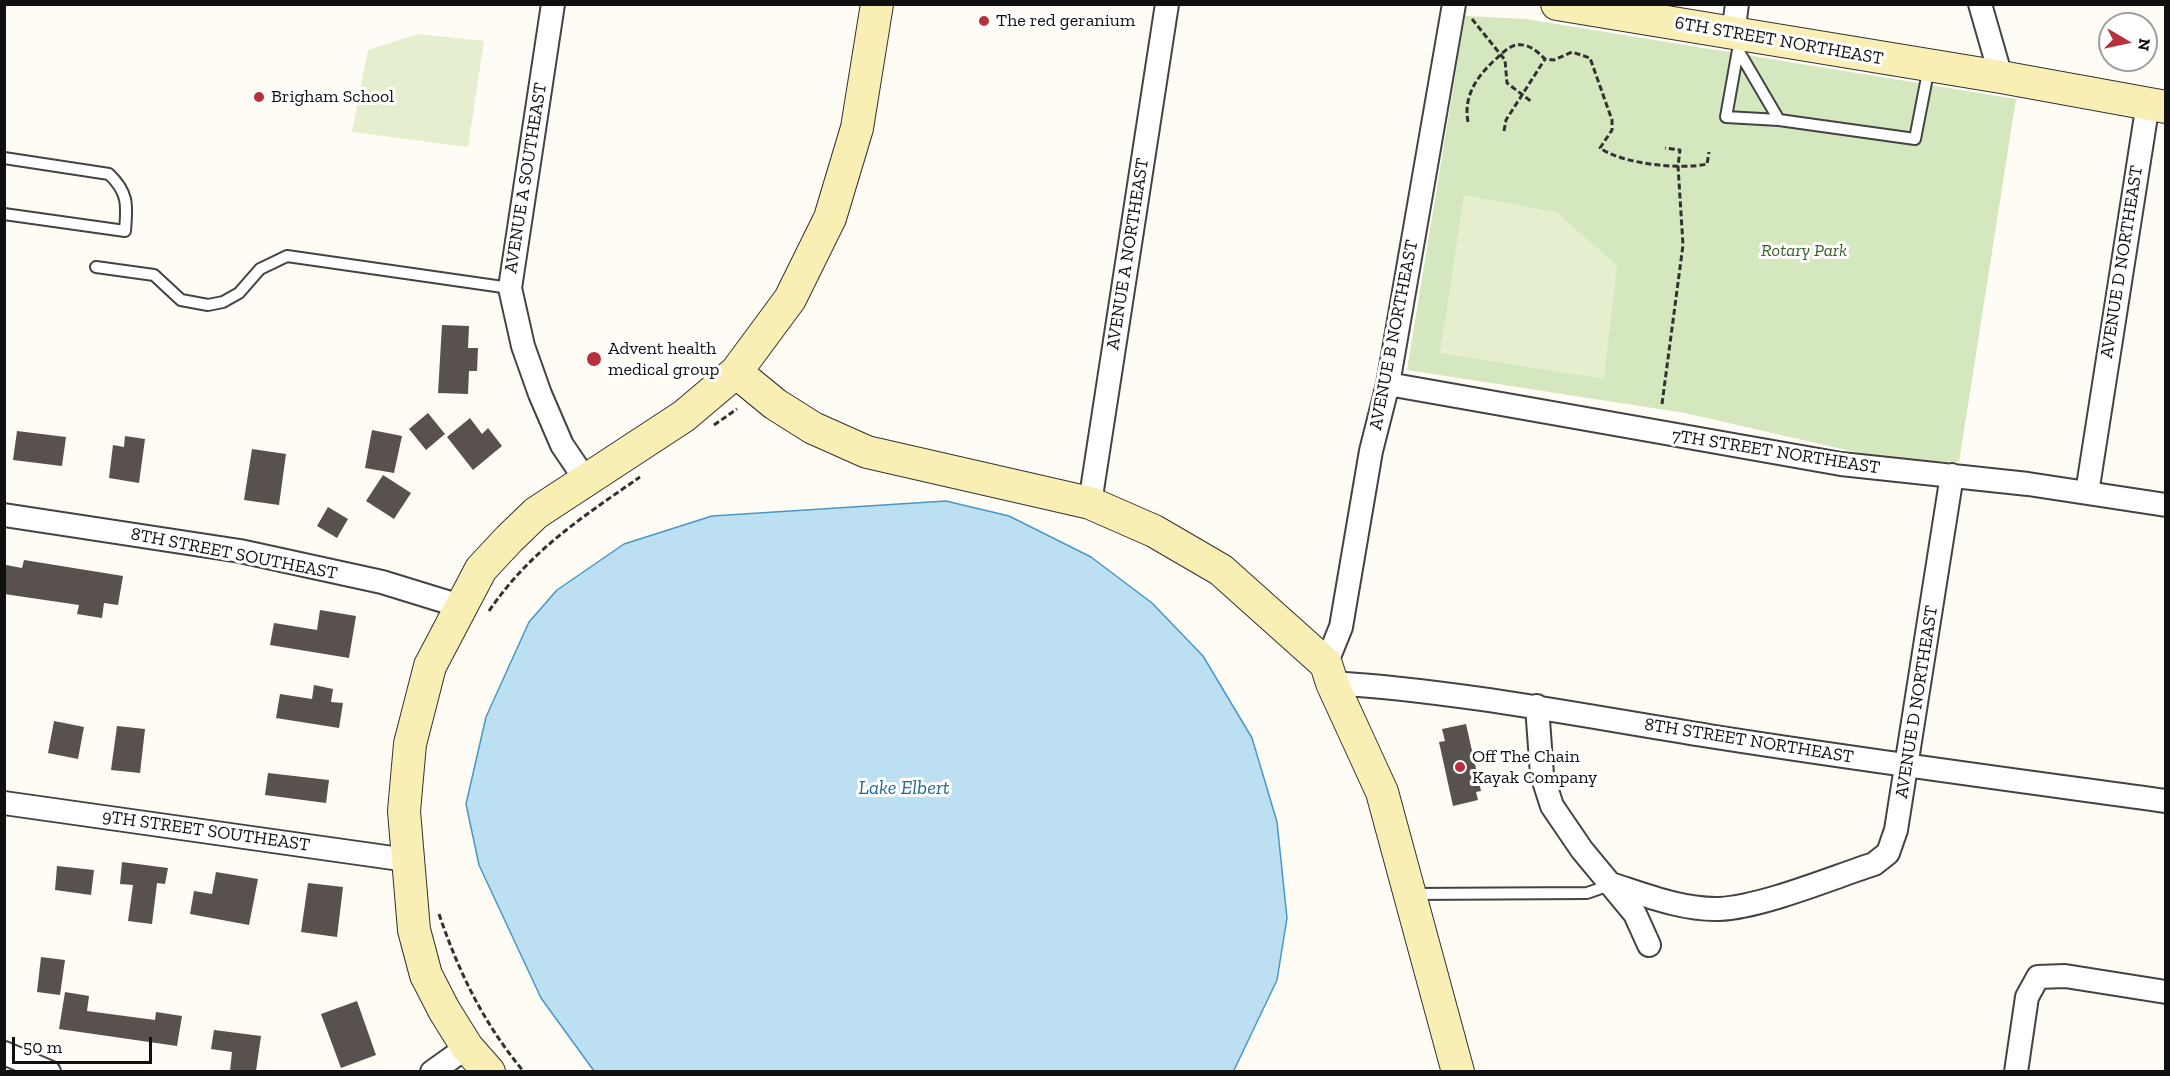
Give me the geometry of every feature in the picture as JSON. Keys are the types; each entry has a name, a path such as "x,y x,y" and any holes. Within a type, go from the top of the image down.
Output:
{"street":[{"name":"AVENUE A SOUTHEAST","path":"553,4 510,288 523,346 540,394 562,445 585,479"},
{"path":"489,1071 467,1047 444,1010 426,975 414,930 404,811 410,744 430,666 474,609 481,569 509,539 536,513 684,416 736,372 790,298 830,218 857,128 877,4"},
{"name":"AVENUE A NORTHEAST","path":"1090,503 1167,4"},
{"name":"AVENUE B NORTHEAST","path":"1329,673 1341,627 1371,451 1388,384 1454,4"},
{"name":"6TH STREET NORTHEAST","path":"1557,4 1736,29 1929,67 2001,77 2157,105"},
{"path":"1980,4 2001,77"},
{"name":"AVENUE D NORTHEAST","path":"2087,493 2157,105"},
{"path":"736,372 775,404 813,428 867,452 1090,503 1154,531 1221,570 1329,673 1382,792 1458,1071"},
{"name":"7TH STREET NORTHEAST","path":"1388,384 1739,448 1886,470 1952,475 2166,505"},
{"name":"AVENUE D NORTHEAST","path":"1611,884 1668,903 1719,909 1752,903 1874,864 1888,853 1896,830 1907,766 1952,475"},
{"name":"8TH STREET SOUTHEAST","path":"4,515 240,551 382,582 474,609"},
{"name":"8TH STREET NORTHEAST","path":"1329,673 1393,687 1537,706 1708,736 2166,801"},
{"path":"1537,706 1542,775 1552,806 1582,850 1635,914 1649,945"},
{"name":"9TH STREET SOUTHEAST","path":"4,803 407,860"},
{"path":"2016,1071 2026,1001 2037,977 2065,976 2166,992"},
{"path":"432,1071 467,1047"},
{"path":"4,1053 49,1071"}],"lane":[{"path":"1736,29 1726,117 1779,120 1915,139 1929,67"},
{"path":"1736,29 1779,120"},
{"path":"4,158 109,174 122,186 127,206 125,231 4,214"},
{"path":"96,267 154,275 181,300 196,304 223,302 239,294 260,269 287,256 510,288"},
{"path":"1408,894 1587,893 1611,884"}],"path":[{"path":"1472,19 1505,60 1507,83 1532,102"},
{"path":"1468,123 1469,96 1476,80 1501,54 1515,45 1525,45 1537,51 1545,59 1554,60 1572,52 1590,58 1612,120 1612,130 1600,148 1611,156 1689,168 1707,164 1709,152"},
{"path":"1504,131 1506,120 1545,59"},
{"path":"1662,404 1683,245 1677,166 1680,150 1665,148"},
{"path":"708,429 737,409"},
{"path":"474,609 564,529 650,470"},
{"path":"438,913 472,998 498,1041 524,1071"}],"green space":[{"name":"Rotary Park","path":"1465,16 1526,19 2016,99 1959,462 1890,460 1685,413 1407,370"},
{"path":"418,34 484,41 468,147 352,132 368,50"},
{"path":"1464,195 1556,212 1617,265 1604,379 1440,353"}],"water":[{"name":"Lake Elbert","path":"946,501 1009,516 1091,557 1152,603 1203,656 1252,738 1277,822 1287,918 1277,980 1233,1072 594,1071 541,998 479,865 466,804 486,717 529,622 557,590 624,544 712,516"}],"building":[{"path":"442,325 469,326 468,348 478,348 477,371 469,371 468,394 438,393"},
{"path":"428,413 445,434 426,450 409,429"},
{"path":"470,418 482,434 488,428 502,446 473,470 447,437"},
{"path":"372,430 402,436 394,473 365,468"},
{"path":"17,431 66,437 62,466 13,460"},
{"path":"125,436 145,439 139,483 109,478 113,445 124,447"},
{"path":"252,449 286,454 279,505 244,500"},
{"path":"383,475 411,493 394,519 366,501"},
{"path":"328,507 348,519 337,538 317,526"},
{"path":"24,560 123,576 118,605 104,603 102,618 77,614 79,605 4,594 6,565 22,568"},
{"path":"320,610 356,616 349,658 270,645 274,623 317,630"},
{"path":"314,685 333,689 331,702 343,703 339,728 276,718 280,694 312,699"},
{"path":"54,721 84,727 78,759 48,753"},
{"name":"Off The Chain Kayak Company","path":"1466,724 1481,791 1476,792 1478,800 1453,806 1439,742 1445,741 1442,729"},
{"path":"117,726 145,729 140,773 111,770"},
{"path":"268,773 329,780 326,803 265,795"},
{"path":"122,862 168,868 165,884 157,883 152,924 128,921 133,885 120,884"},
{"path":"57,866 94,870 91,895 55,890"},
{"path":"216,872 258,879 249,925 190,914 194,891 212,894"},
{"path":"308,883 343,887 337,937 301,932"},
{"path":"41,957 65,960 60,995 37,992"},
{"path":"65,992 89,996 87,1011 155,1020 156,1012 182,1016 177,1046 59,1029"},
{"path":"357,1001 376,1055 341,1068 321,1014"},
{"path":"214,1030 261,1036 256,1071 230,1071 232,1052 211,1049"}],"place":[{"name":"The red geranium","path":"984,21"},
{"name":"Brigham School","path":"259,97"},
{"name":"Advent health medical group","path":"594,359"},
{"name":"Off The Chain Kayak Company","path":"1460,767"}]}
